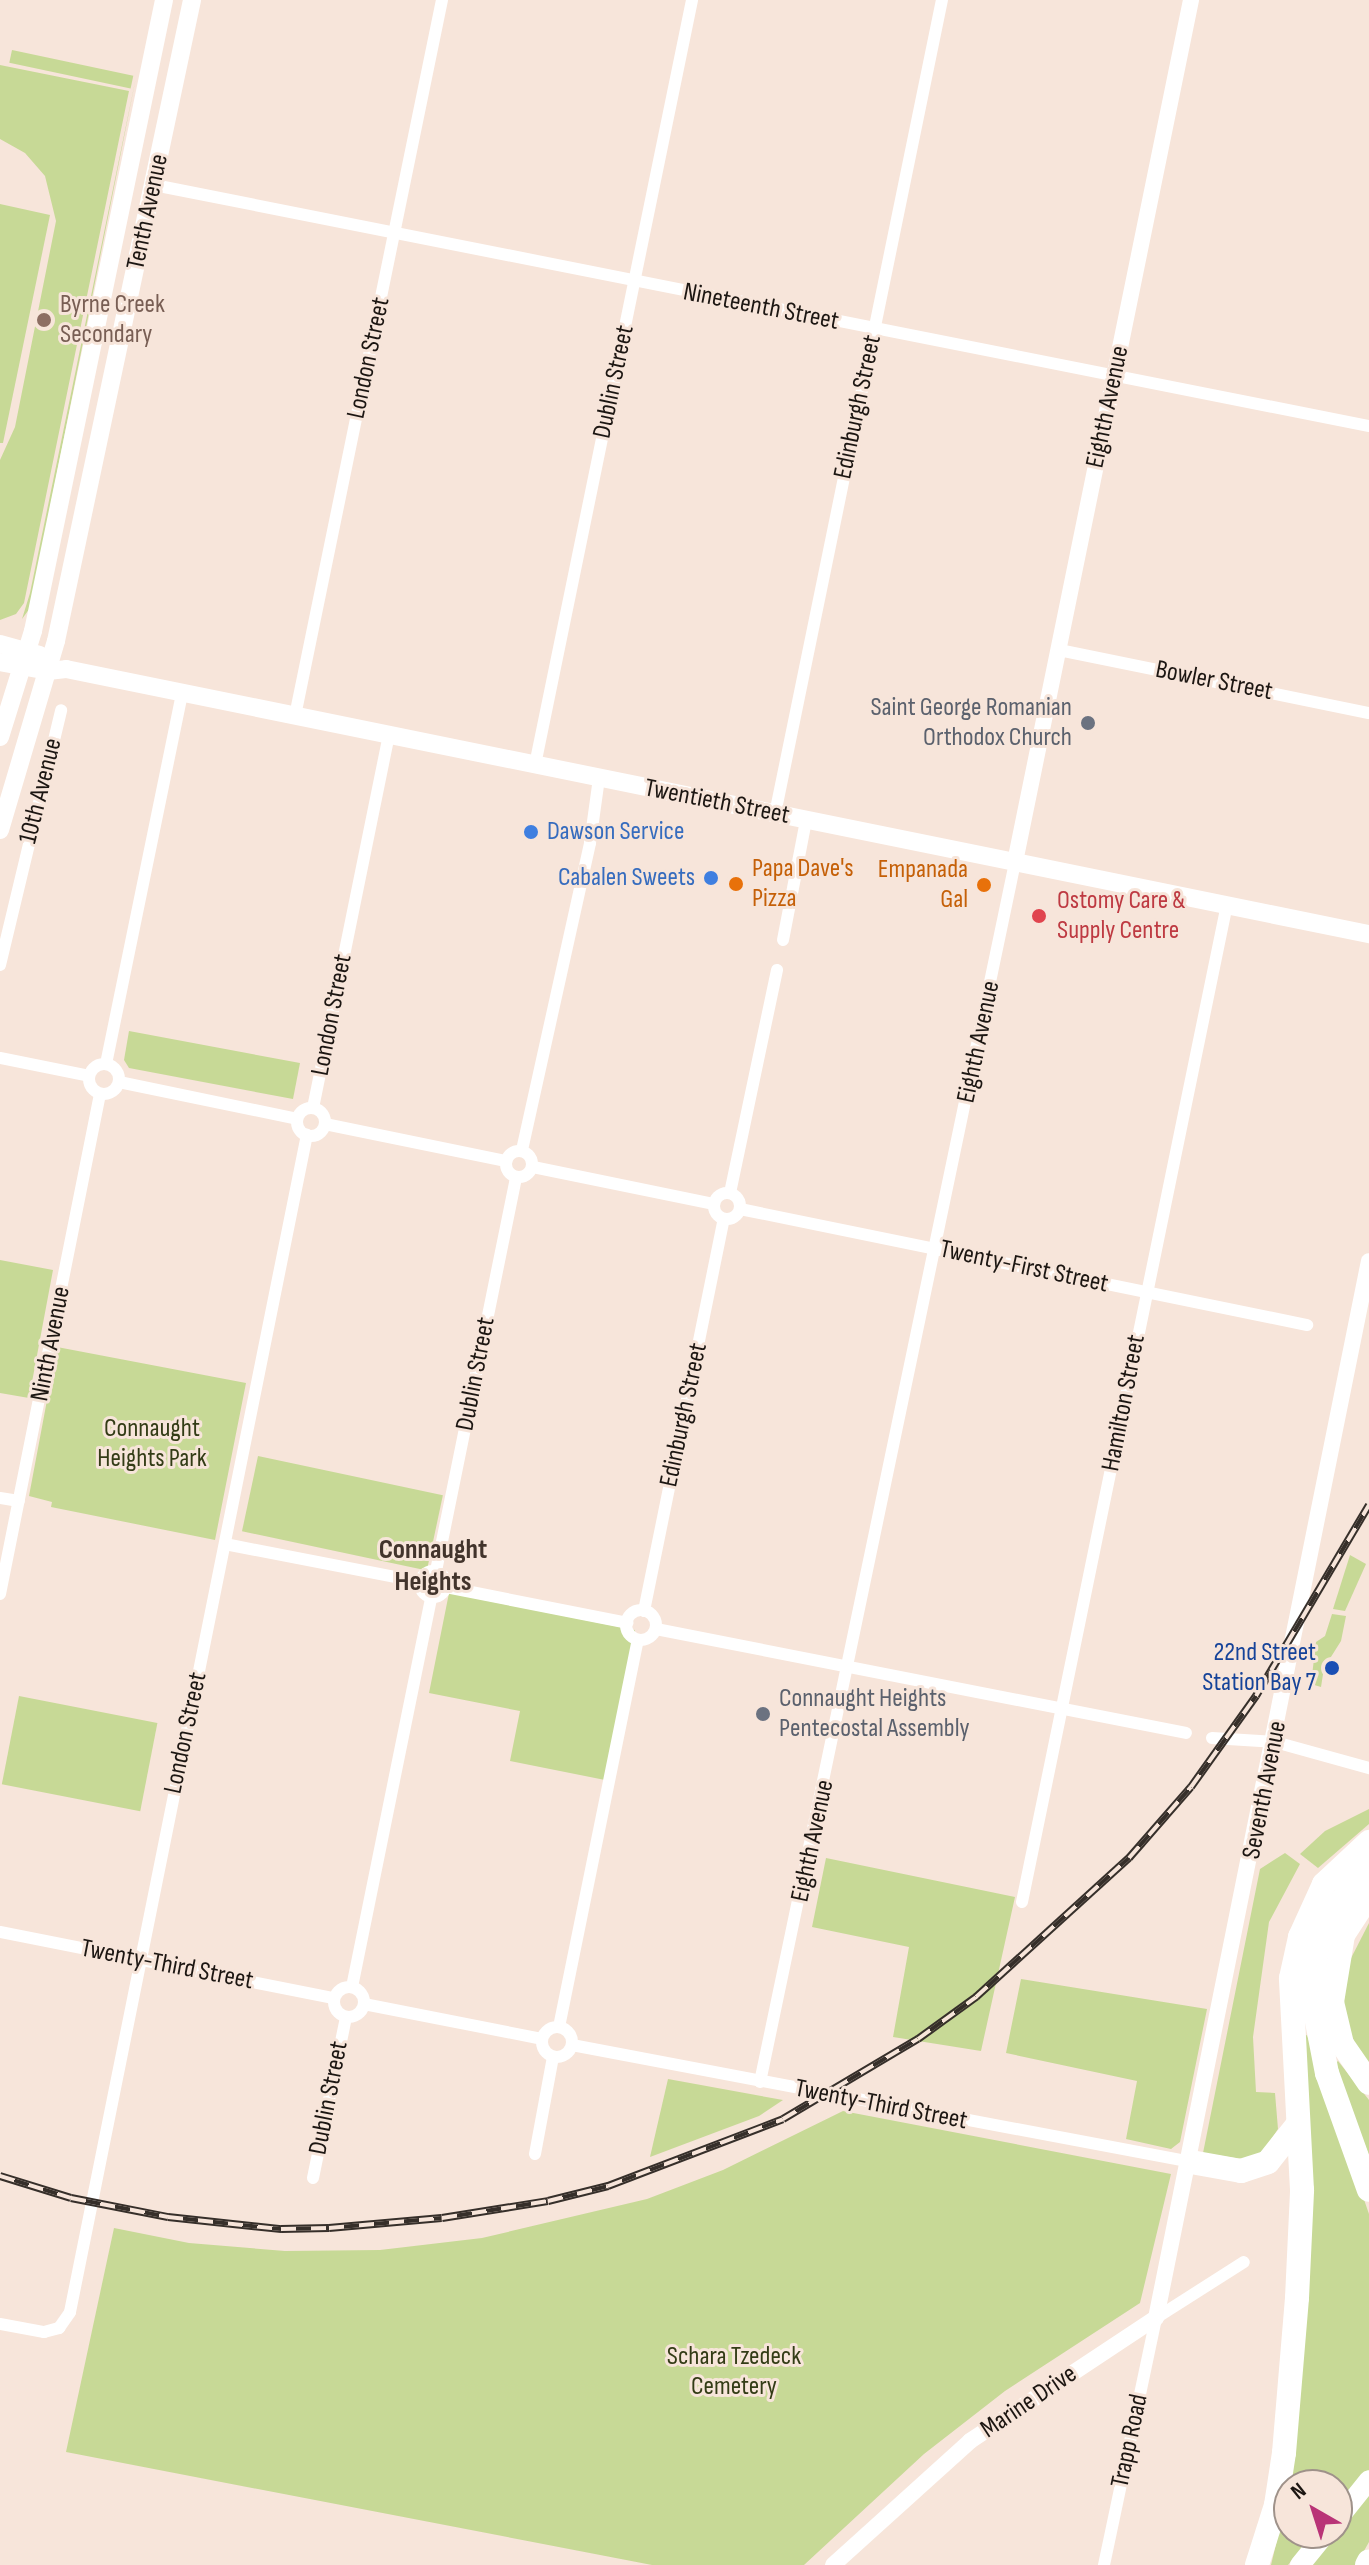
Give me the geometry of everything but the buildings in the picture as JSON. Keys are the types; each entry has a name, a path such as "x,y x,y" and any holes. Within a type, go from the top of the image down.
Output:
{"highway":[{"path":"1257,2565 1276,2505 1284,2453 1300,2243 1298,2124 1290,2015 1295,1956 1324,1884 1369,1842"},
{"path":"1369,1865 1329,1917 1318,1942 1311,1991 1327,2073 1369,2190"},
{"path":"1369,1895 1343,1935 1332,2002 1342,2044 1369,2083"},
{"path":"1191,2162 1241,2171 1268,2162 1298,2124"}],"main road":[{"name":"Tenth Avenue","path":"0,733 25,659 164,0"},
{"name":"Tenth Avenue","path":"0,830 55,666 192,0"},
{"path":"0,644 25,659"},
{"path":"0,662 25,659"},
{"name":"Twentieth Street","path":"25,659 1369,934"},
{"path":"1353,2500 1369,2480"},
{"path":"1300,2565 1313,2549"}],"street":[{"name":"London Street","path":"295,716 442,0"},
{"name":"Dublin Street","path":"535,765 692,0"},
{"name":"Edinburgh Street","path":"775,814 942,0"},
{"name":"Eighth Avenue","path":"760,2082 850,1666 1191,0"},
{"name":"Nineteenth Street","path":"154,185 1114,378 1369,424"},
{"name":"Bowler Street","path":"1059,650 1369,713"},
{"path":"106,1064 182,693"},
{"name":"10th Avenue","path":"0,965 61,710"},
{"name":"London Street","path":"313,1108 389,735"},
{"path":"119,1082 297,1119 313,1108 325,1124 506,1161 522,1150 590,843 590,822 599,778"},
{"path":"783,940 806,820"},
{"name":"Hamilton Street","path":"1022,1902 1227,904"},
{"path":"714,1204 730,1193 777,970"},
{"path":"0,1058 89,1076"},
{"path":"106,1064 115,1068 119,1082 114,1090 100,1094 89,1085 89,1076 93,1068 106,1064"},
{"name":"Ninth Avenue","path":"0,1594 100,1094"},
{"path":"297,1119 307,1135 320,1132 325,1124"},
{"name":"London Street","path":"0,2324 44,2332 59,2328 70,2312 307,1135"},
{"path":"522,1150 532,1158 533,1167"},
{"path":"506,1161 516,1177 533,1167 714,1204 724,1219 740,1209 730,1193"},
{"name":"Dublin Street","path":"436,1571 516,1177"},
{"name":"Twenty-First Street","path":"740,1209 1307,1325"},
{"name":"Edinburgh Street","path":"644,1611 724,1219"},
{"name":"Seventh Avenue","path":"1156,2318 1191,2162 1369,1261"},
{"path":"0,1498 19,1501"},
{"path":"225,1544 420,1582 431,1597"},
{"path":"420,1582 424,1574 436,1571 446,1587"},
{"path":"446,1587 627,1623 638,1640 559,2027 542,2039 364,2004 352,1987 431,1597 446,1587"},
{"path":"627,1623 635,1612 644,1611 652,1615 656,1629"},
{"path":"638,1640 656,1629 1186,1733"},
{"path":"1212,1738 1275,1742 1369,1768"},
{"name":"Twenty-Third Street","path":"0,1932 334,1998"},
{"path":"352,1987 334,1998 337,2012 346,2017 360,2013 364,2004"},
{"name":"Dublin Street","path":"313,2178 346,2017"},
{"path":"553,2057 567,2053 572,2045 570,2035 559,2027"},
{"path":"542,2039 542,2048 553,2057"},
{"name":"Twenty-Third Street","path":"572,2045 1191,2162"},
{"path":"535,2154 553,2057"},
{"name":"Marine Drive","path":"833,2565 970,2441 1244,2262"},
{"name":"Trapp Road","path":"1104,2565 1156,2318"}],"green space":[{"path":"12,50 133,76 131,88 9,63"},
{"path":"0,65 129,91 24,603 16,614 0,620 0,460 15,427 56,221 45,176 25,153 0,139"},
{"path":"136,77 30,608 22,619 30,593"},
{"path":"0,204 50,215 3,443 0,443"},
{"path":"129,1031 300,1063 293,1099 129,1068 124,1060"},
{"path":"0,1260 53,1270 29,1398 0,1393"},
{"name":"Connaught Heights Park","path":"57,1347 246,1383 215,1540 51,1507 52,1502 29,1496"},
{"path":"258,1456 443,1495 427,1571 242,1531"},
{"path":"1350,1555 1366,1564 1345,1611 1333,1609"},
{"path":"449,1593 635,1630 605,1780 510,1761 520,1711 429,1693"},
{"path":"1332,1614 1346,1616 1341,1641 1324,1668 1321,1687 1311,1684 1316,1642 1325,1636"},
{"path":"19,1696 157,1723 140,1811 2,1784"},
{"path":"1369,1809 1369,1824 1318,1868 1300,1854 1325,1831"},
{"path":"1285,1853 1300,1864 1269,1922 1253,2037 1256,2092 1275,2093 1278,2129 1263,2152 1248,2160 1203,2153 1260,1869"},
{"path":"826,1858 1015,1897 981,2051 893,2037 909,1947 812,1927"},
{"path":"1369,1923 1369,2066 1348,2032 1343,2012 1347,1966"},
{"path":"1021,1979 1207,2009 1180,2142 1171,2149 1126,2139 1137,2081 1006,2053"},
{"path":"1307,2035 1369,2214 1369,2542 1356,2565 1312,2565 1325,2549 1353,2549 1353,2469 1290,2469 1302,2037"},
{"path":"1338,2061 1369,2100 1369,2156 1335,2064"},
{"path":"668,2079 783,2100 759,2116 650,2157"},
{"name":"Schara Tzedeck Cemetery","path":"843,2111 1171,2174 1140,2303 1005,2391 924,2454 804,2565 652,2565 66,2452 114,2228 189,2243 285,2251 380,2250 482,2238 647,2199 723,2170"},
{"path":"1275,2549 1301,2549 1288,2565 1271,2565"}],"railway":[{"path":"0,2176 71,2198 168,2217 281,2229 329,2228 442,2218 548,2201 608,2186 783,2119 918,2039 976,1997 1129,1858 1191,1787 1256,1696 1369,1505"}],"place":[{"name":"Byrne Creek Secondary","path":"44,320"},
{"name":"Saint George Romanian Orthodox Church","path":"1088,723"},
{"name":"Dawson Service","path":"531,832"},
{"name":"Cabalen Sweets","path":"711,878"},
{"name":"Papa Dave's Pizza","path":"736,884"},
{"name":"Empanada Gal","path":"984,885"},
{"name":"Ostomy Care & Supply Centre","path":"1039,916"},
{"name":"22nd Street Station Bay 7","path":"1332,1668"},
{"name":"Connaught Heights Pentecostal Assembly","path":"763,1714"}],"district":[{"name":"Connaught Heights","path":"433,1566"}]}
